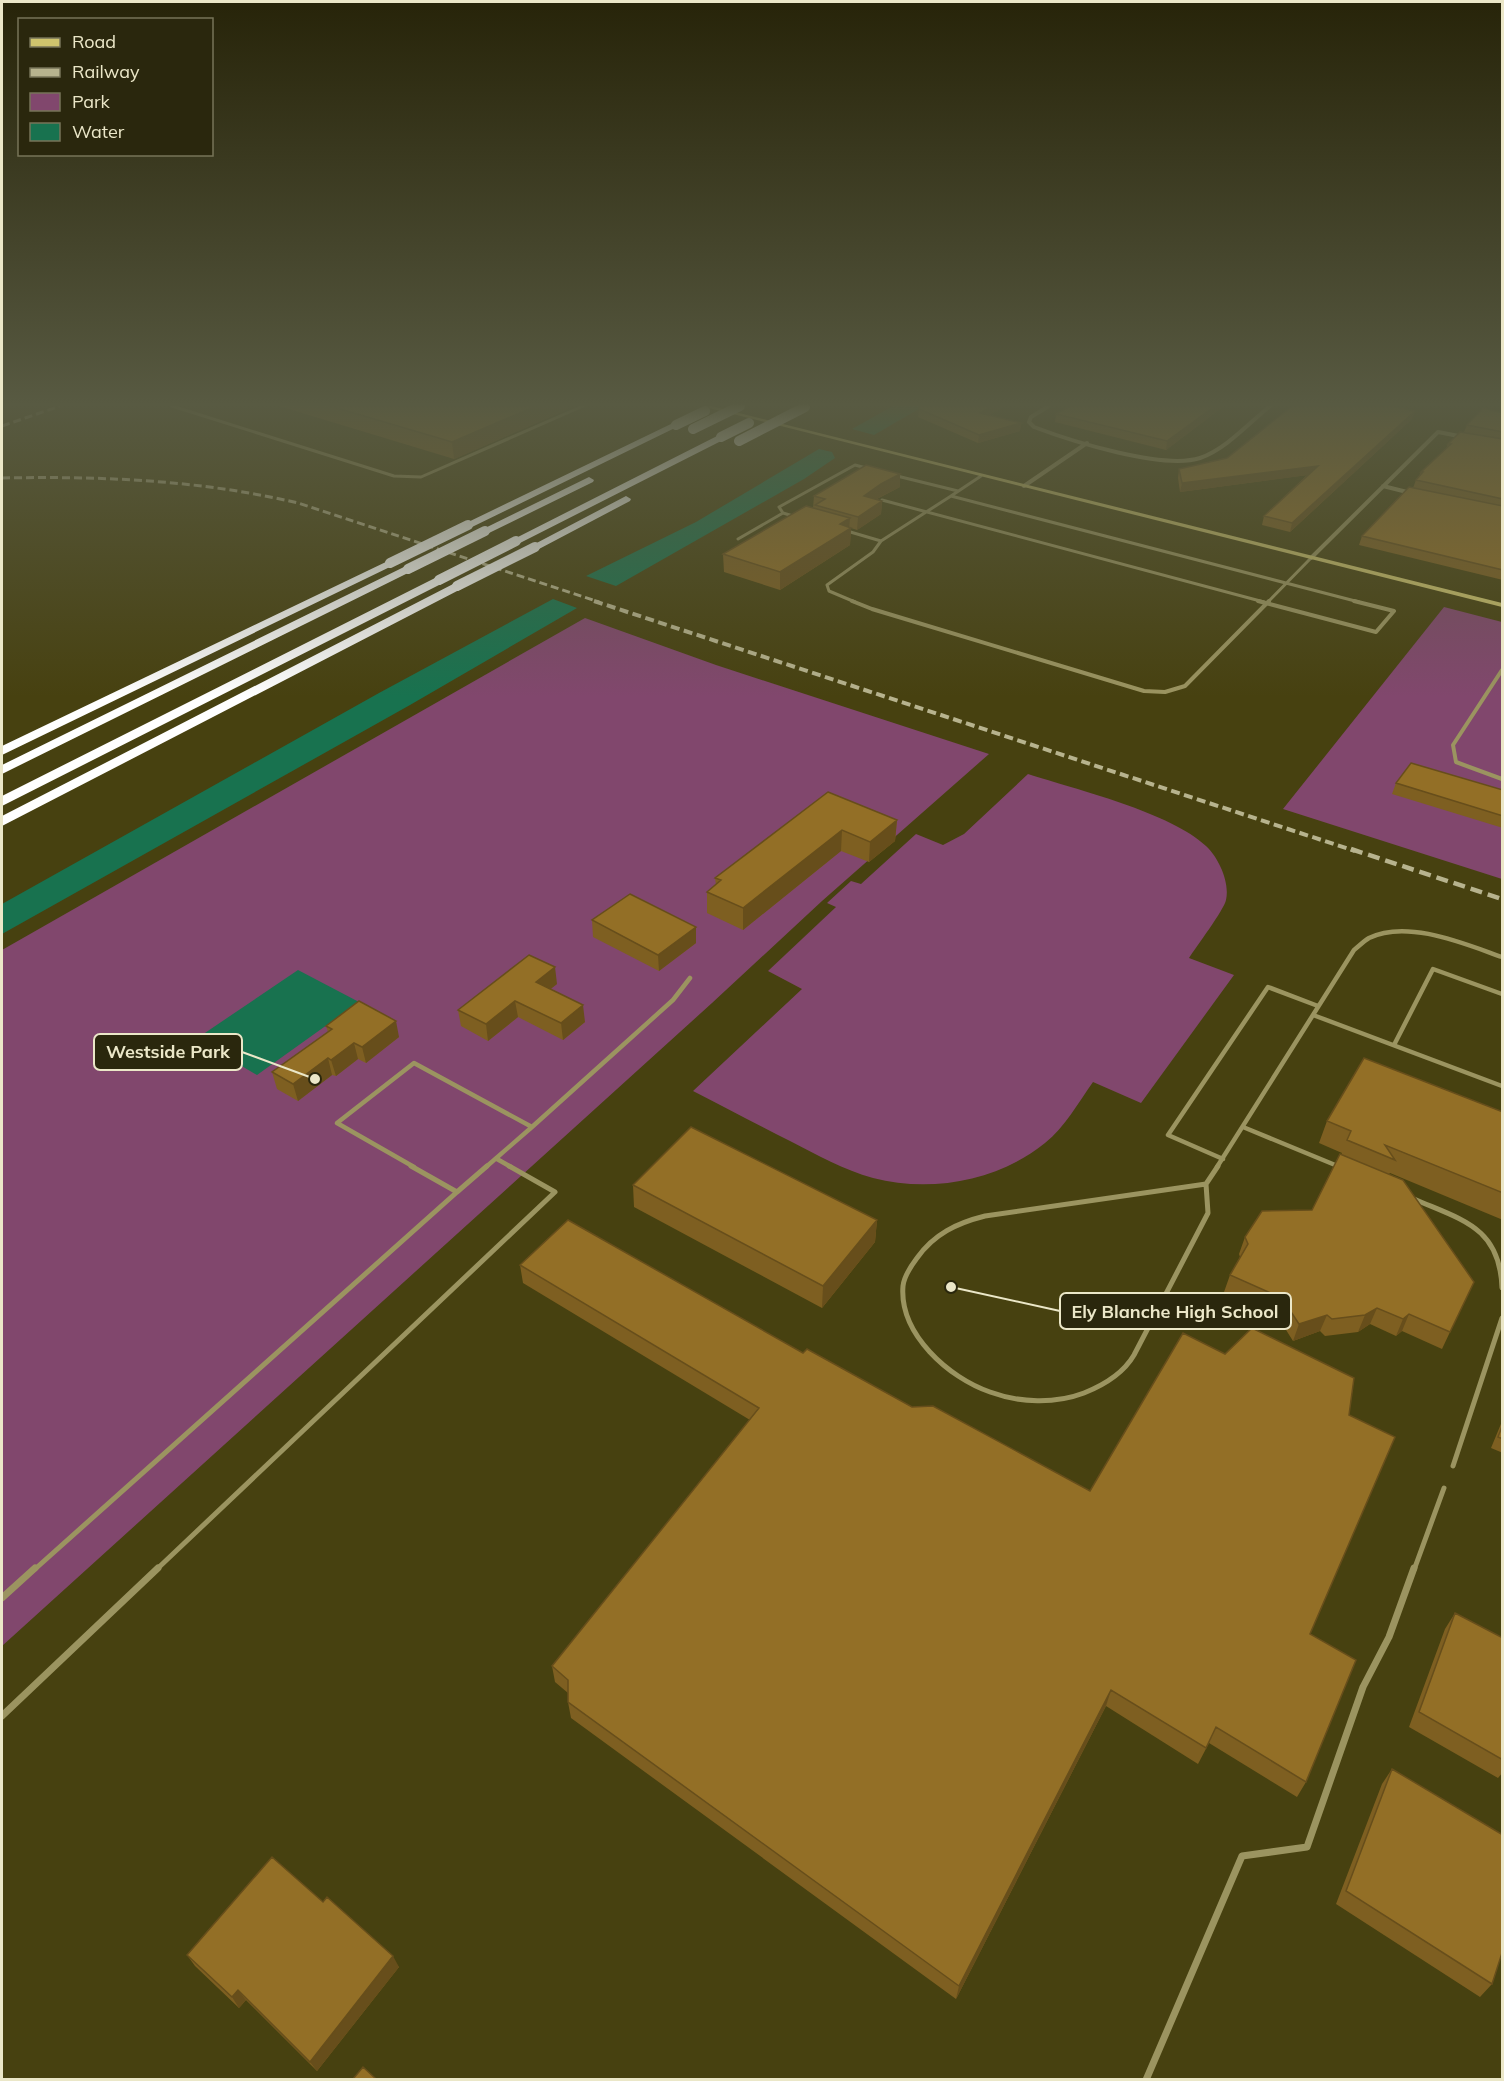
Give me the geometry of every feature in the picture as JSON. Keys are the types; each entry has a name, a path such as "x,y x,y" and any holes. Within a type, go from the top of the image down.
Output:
{"highway":[{"path":"2,751 513,503"},
{"path":"2,770 542,503"},
{"path":"2,802 591,503"},
{"path":"2,822 619,503"}],"street":[{"path":"1092,503 1503,605"},
{"path":"1311,558 1366,503"}],"lane":[{"path":"786,503 779,507 783,513 794,516"},
{"path":"894,503 1376,632 1394,612 978,503"},
{"path":"940,503 881,541 873,552 827,585 829,591 872,609 1151,692 1171,692 1185,686 1311,558"},
{"path":"738,539 783,513"},
{"path":"837,529 881,541"},
{"path":"1503,670 1453,745 1456,762 1503,779"},
{"path":"1206,1184 985,1216 954,1225 942,1232 921,1252 907,1274 903,1284 903,1295 910,1322 929,1350 942,1364 972,1385 990,1393 1036,1401 1073,1398 1094,1391 1126,1367 1208,1213 1206,1184 1362,940 1382,934 1406,932 1429,935 1503,957"},
{"path":"1394,1046 1433,969 1503,994"},
{"path":"2,1598 457,1192 497,1159 672,1000 690,978"},
{"path":"1223,1158 1168,1135 1268,987 1318,1006"},
{"path":"1313,1015 1503,1086"},
{"path":"457,1192 337,1123 414,1064 532,1127"},
{"path":"1243,1127 1347,1170"},
{"path":"2,1716 555,1191 497,1159"},
{"path":"1412,1198 1445,1212 1486,1237 1502,1269 1503,1288"},
{"path":"1453,1466 1503,1318"},
{"path":"1146,2079 1242,1856 1307,1847 1363,1687 1389,1637 1443,1488"}],"green space":[{"path":"1444,607 1502,622 1502,879 1283,809"},
{"path":"585,618 716,665 989,754 822,901 2,1646 2,950"},
{"path":"1028,774 1122,803 1191,834 1215,857 1225,879 1227,893 1224,905 1189,958 1234,975 1141,1103 1093,1082 1059,1130 1026,1156 985,1175 941,1184 918,1184 862,1175 810,1152 693,1091 802,989 768,971 836,907 827,903 851,881 861,884 916,834 943,845 964,834"}],"water":[{"path":"728,503 762,503 616,586 586,576 696,522"},
{"path":"553,599 577,608 410,705 2,934 2,904 379,693"},
{"path":"298,970 359,1002 257,1075 196,1039"}],"building":[{"path":"818,503 879,503 858,517 815,505"},
{"path":"1278,503 1314,503 1292,523 1264,516"},
{"path":"1394,503 1489,503 1503,506 1503,570 1362,536"},
{"path":"806,506 850,518 840,524 851,528 780,572 723,554"},
{"path":"1411,763 1503,790 1503,816 1396,783"},
{"path":"828,792 897,820 870,842 842,830 743,908 707,892 721,880 715,878"},
{"path":"630,894 696,927 658,955 592,920"},
{"path":"529,955 555,967 536,982 583,1005 561,1023 515,1001 486,1024 458,1010"},
{"path":"359,1001 396,1021 362,1047 354,1043 331,1060 328,1058 293,1084 272,1072 332,1029 326,1026"},
{"path":"1364,1058 1503,1112 1503,1193 1385,1145 1395,1160 1347,1140 1351,1131 1327,1121"},
{"path":"691,1127 877,1220 823,1286 633,1185"},
{"path":"1340,1154 1403,1180 1474,1282 1450,1332 1409,1314 1403,1319 1377,1308 1365,1315 1332,1319 1327,1315 1299,1324 1282,1298 1230,1275 1248,1244 1245,1237 1262,1211 1312,1210"},
{"path":"568,1220 803,1353 807,1349 912,1407 933,1406 1090,1491 1183,1333 1225,1354 1252,1328 1354,1378 1349,1415 1395,1437 1310,1634 1356,1660 1306,1782 1216,1727 1206,1748 1111,1690 959,1986 568,1702 568,1680 552,1666 759,1408 520,1265"},
{"path":"1503,1424 1503,1439 1498,1437"},
{"path":"1455,1613 1503,1638 1503,1760 1419,1712"},
{"path":"1392,1769 1503,1835 1503,1950 1492,1984 1346,1891"},
{"path":"272,1857 323,1902 327,1897 393,1956 310,2062 238,1990 232,1997 187,1955"},
{"path":"363,2067 376,2079 353,2079"}],"railway":[{"path":"298,503 599,602"},
{"path":"594,601 1355,851"},
{"path":"1351,849 1502,899"}],"place":[{"name":"Westside Park","path":"315,1079"},
{"name":"Ely Blanche High School","path":"951,1287"}]}
